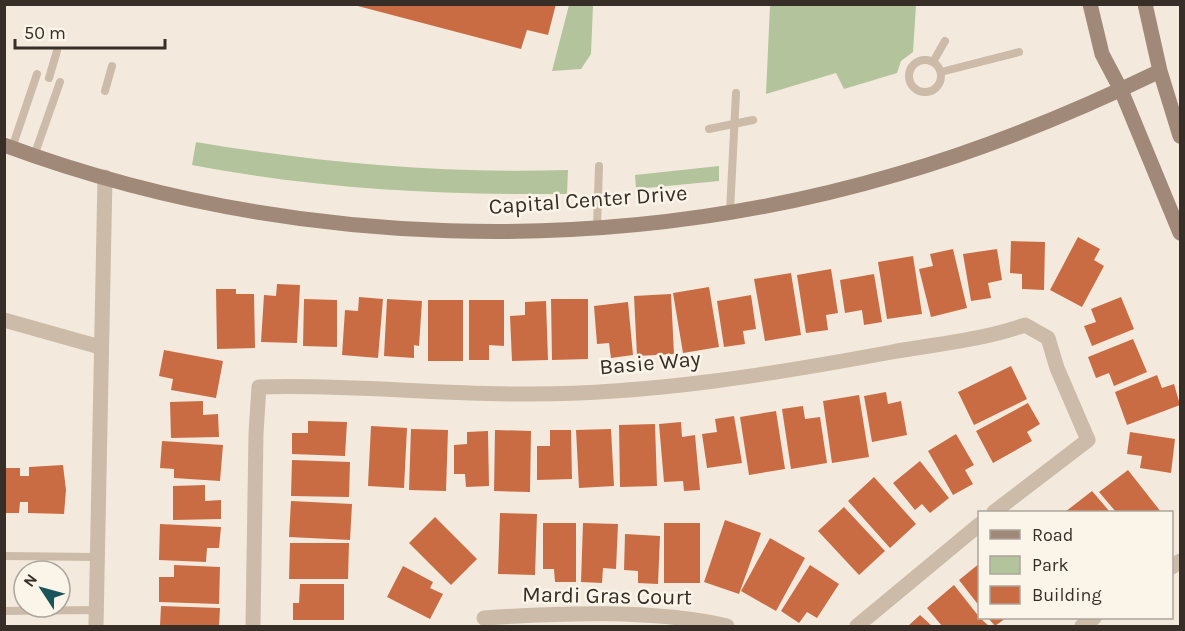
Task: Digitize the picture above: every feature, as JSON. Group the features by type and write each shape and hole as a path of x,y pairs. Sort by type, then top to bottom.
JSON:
{"street":[{"path":"1090,4 1102,54 1121,90 1180,233"},
{"path":"1145,4 1160,71 1180,136"},
{"name":"Capital Center Drive","path":"8,147 105,177 242,208 364,225 495,230 597,227 730,211 823,193 897,174 1042,124 1160,71"},
{"path":"96,627 105,177"},
{"path":"4,320 100,347"},
{"name":"Basie Way","path":"253,627 256,433 259,387 315,385 533,394 630,389 792,371 918,348 989,338 1025,326 1048,338 1057,369 1088,440 997,511"},
{"path":"857,627 978,526"},
{"name":"Mardi Gras Court","path":"484,618 536,615 685,618 727,627"}],"lane":[{"path":"933,62 945,41"},
{"path":"49,78 57,51"},
{"path":"941,72 1018,52"},
{"path":"921,60 933,62 941,72 938,84 928,91 922,91 912,85 909,79 911,67 921,60"},
{"path":"105,91 112,66"},
{"path":"8,147 37,74"},
{"path":"34,156 60,82"},
{"path":"730,211 736,93"},
{"path":"710,129 753,120"},
{"path":"597,227 599,166"},
{"path":"4,556 97,557"},
{"path":"4,611 97,610"}],"green space":[{"path":"569,5 593,5 591,54 581,69 552,71"},
{"path":"770,5 916,5 913,52 901,61 897,73 844,89 836,73 766,94"},
{"path":"196,142 289,156 382,165 475,170 568,170 567,194 425,192 286,180 192,165"},
{"path":"719,166 719,181 636,189 635,175"}],"building":[{"path":"556,4 548,35 527,30 521,49 354,5"},
{"path":"1078,237 1100,249 1094,260 1104,266 1082,307 1050,290"},
{"path":"1011,241 1045,242 1044,290 1022,289 1022,274 1010,273"},
{"path":"953,249 967,308 931,317 919,269 933,266 930,254"},
{"path":"997,249 1002,280 988,283 991,298 971,301 963,254"},
{"path":"913,256 922,314 887,319 878,262"},
{"path":"831,269 838,313 826,315 828,330 806,333 797,275"},
{"path":"791,273 801,335 765,341 754,279"},
{"path":"874,274 882,322 864,325 862,310 845,313 840,280"},
{"path":"277,284 300,285 297,343 261,342 264,295 276,296"},
{"path":"709,287 719,347 683,353 673,293"},
{"path":"216,289 236,289 236,294 254,294 255,348 217,349"},
{"path":"671,294 674,354 637,356 634,296"},
{"path":"751,295 756,329 743,331 745,344 724,347 717,301"},
{"path":"359,297 383,299 378,358 342,355 345,310 358,311"},
{"path":"1121,297 1134,329 1092,346 1084,326 1096,322 1091,309"},
{"path":"304,299 337,300 337,347 303,346"},
{"path":"387,299 422,301 419,346 414,345 414,358 384,356"},
{"path":"551,299 588,299 588,359 552,360"},
{"path":"428,300 463,300 463,361 428,361"},
{"path":"469,300 504,300 504,346 489,345 489,360 469,360"},
{"path":"546,301 548,360 512,361 510,316 525,315 525,302"},
{"path":"628,302 633,355 611,358 609,343 597,344 594,306"},
{"path":"1133,339 1147,372 1114,386 1109,373 1096,378 1088,357"},
{"path":"164,350 223,361 216,398 171,390 173,379 159,376"},
{"path":"1011,366 1027,399 974,425 958,392"},
{"path":"1157,375 1162,388 1174,384 1180,405 1127,425 1115,392"},
{"path":"886,392 888,404 901,401 907,435 872,442 864,396"},
{"path":"859,395 869,457 832,463 823,401"},
{"path":"203,401 203,415 218,414 219,437 171,438 170,402"},
{"path":"1028,403 1040,424 1027,432 1032,441 993,463 976,431"},
{"path":"803,406 805,419 820,417 827,463 791,469 782,409"},
{"path":"776,411 785,469 749,475 740,417"},
{"path":"734,416 742,463 707,468 702,434 717,432 715,419"},
{"path":"308,421 347,422 345,456 292,454 292,433 308,433"},
{"path":"681,422 682,437 695,435 700,490 684,491 683,481 664,482 659,424"},
{"path":"655,424 657,486 620,487 619,425"},
{"path":"371,426 407,428 404,488 368,486"},
{"path":"411,429 448,430 446,491 409,490"},
{"path":"611,429 614,486 579,488 576,430"},
{"path":"495,430 531,431 530,492 494,491"},
{"path":"550,430 571,430 572,479 537,480 537,446 550,446"},
{"path":"488,431 489,486 466,487 465,474 454,474 454,445 467,444 467,432"},
{"path":"1130,432 1175,439 1171,473 1140,468 1142,456 1127,454"},
{"path":"956,434 974,465 965,470 973,484 953,495 928,451"},
{"path":"162,441 223,445 220,481 174,478 174,469 160,468"},
{"path":"292,460 350,462 349,497 291,496"},
{"path":"920,461 949,498 930,513 922,504 915,510 893,483"},
{"path":"63,465 66,490 64,514 28,513 28,502 20,502 19,513 4,513 4,468 20,468 20,476 29,476 29,467"},
{"path":"1128,470 1160,511 1115,511 1099,492"},
{"path":"874,477 916,524 890,548 848,501"},
{"path":"205,485 205,501 221,500 221,519 173,520 173,486"},
{"path":"1092,491 1109,511 1066,511"},
{"path":"291,501 352,504 350,540 289,537"},
{"path":"844,507 885,551 859,575 818,531"},
{"path":"500,513 537,514 535,575 498,574"},
{"path":"435,517 477,559 451,585 409,543"},
{"path":"725,520 761,533 739,594 704,582"},
{"path":"543,523 576,523 576,582 555,582 554,569 543,569"},
{"path":"583,523 618,524 616,569 603,568 602,583 581,582"},
{"path":"664,523 700,523 700,583 664,583"},
{"path":"160,524 221,527 219,548 207,548 206,562 159,560"},
{"path":"625,534 660,536 658,584 638,583 638,571 624,570"},
{"path":"770,538 805,558 776,611 741,591"},
{"path":"290,543 349,543 348,579 289,579"},
{"path":"174,565 220,567 219,604 159,602 159,577 174,577"},
{"path":"810,565 839,584 817,618 807,612 799,623 781,611"},
{"path":"978,565 978,604 959,580"},
{"path":"403,566 433,582 430,588 443,594 430,619 387,597"},
{"path":"300,584 344,584 344,620 293,620 293,603 299,603"},
{"path":"954,585 978,615 978,619 989,626 942,626 927,608"},
{"path":"161,606 220,608 219,626 160,626"},
{"path":"920,615 932,626 908,626"},
{"path":"989,619 1005,619 995,626"}]}
